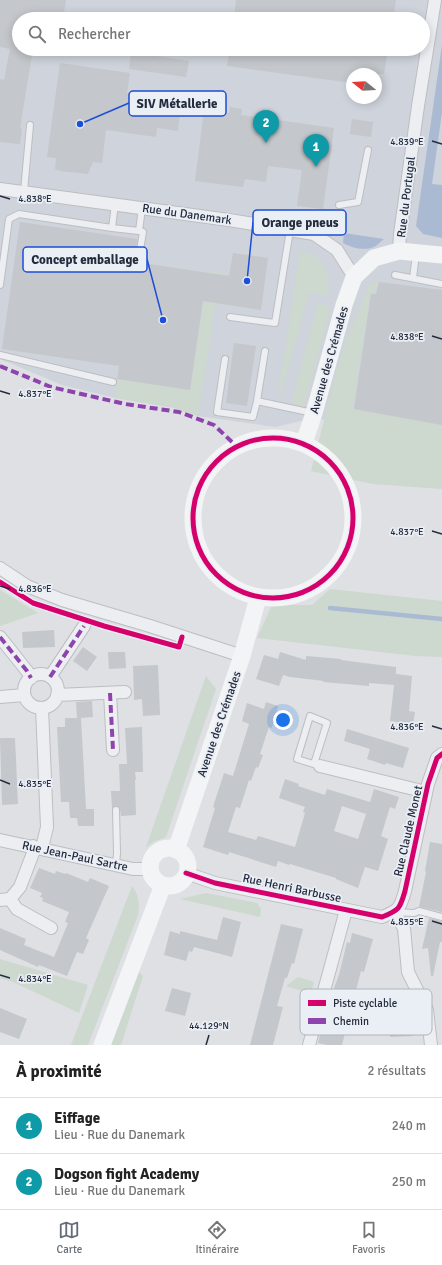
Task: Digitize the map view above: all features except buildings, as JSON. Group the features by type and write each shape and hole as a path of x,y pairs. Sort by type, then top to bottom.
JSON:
{"street":[{"name":"Rue du Portugal","path":"430,26 434,0"},
{"name":"Rue du Portugal","path":"408,252 400,234 426,56"},
{"name":"Rue du Danemark","path":"0,189 24,191 229,220 314,234 337,250 354,277"},
{"path":"354,277 374,258 408,252 442,255"},
{"name":"Avenue des Crémades","path":"304,443 314,413 344,305 354,277"},
{"path":"272,437 304,443 326,458 343,479 352,504 352,531 344,555 329,576 308,590 284,598 258,598 226,584 203,559 192,526 196,492 213,464 240,444 272,437"},
{"path":"0,568 26,586 62,600 150,626 242,656"},
{"name":"Avenue des Crémades","path":"176,850 242,656 258,598"},
{"path":"50,677 84,626"},
{"path":"0,637 31,678"},
{"path":"40,674 50,677 54,681 58,690 52,704 42,708 33,706 26,700 24,695 25,685 31,678 40,674"},
{"path":"57,695 125,692"},
{"path":"110,693 113,750"},
{"path":"0,697 24,695"},
{"path":"42,708 47,827 38,847 33,853 20,887 5,899 17,909 51,928"},
{"name":"Rue Claude Monet","path":"394,912 400,906 405,891 426,792 437,758 442,754"},
{"path":"317,765 426,792"},
{"name":"Rue Jean-Paul Sartre","path":"0,840 38,847 133,869 150,869"},
{"path":"165,849 176,850 184,857 187,868 186,873 177,884 168,886 163,885 154,879 150,869 150,864 156,854 165,849"},
{"name":"Rue Henri Barbusse","path":"186,873 215,883 382,917 394,912"},
{"path":"102,1045 163,885"},
{"path":"324,989 346,910"},
{"path":"394,912 404,928 408,972 416,989"},
{"path":"309,1045 312,1035"},
{"path":"430,1035 431,1045"}],"lane":[{"path":"24,191 30,124"},
{"path":"339,206 358,202 368,150"},
{"path":"112,228 115,204"},
{"path":"139,231 142,208"},
{"path":"0,285 9,219 19,214 143,232 140,250"},
{"path":"230,317 275,323 290,230"},
{"path":"408,252 413,278"},
{"path":"395,275 442,284"},
{"path":"225,359 216,412 253,417 265,351"},
{"path":"0,355 113,382"},
{"path":"257,401 314,413"},
{"path":"310,716 327,723 317,765 297,759 310,716"},
{"path":"116,810 116,865"},
{"path":"394,912 419,912 442,917"}],"shaded area":[{"path":"0,0 442,0 442,439 313,418 276,427 198,416 175,408 115,398 62,385 0,359"},
{"path":"300,251 316,257 326,269 329,286 328,296 309,292 280,397 278,396"},
{"path":"221,270 198,416 175,408 115,398 117,379 190,390 207,273"},
{"path":"374,282 378,282 376,293 371,292 353,409 442,425 442,489 373,484 311,471 341,354 369,285"},
{"path":"318,302 331,307 304,408 291,405"},
{"path":"330,589 442,601 442,657 416,656 257,638 272,605 312,605"},
{"path":"0,590 38,613 0,626"},
{"path":"206,676 216,689 166,837 153,842 146,847"},
{"path":"132,886 138,900 138,915 88,1045 71,1045"},
{"path":"206,893 257,903 261,909 260,917 180,899"},
{"path":"0,959 88,985 79,1013 13,982 0,978"},
{"path":"139,972 143,976 121,1045 111,1045"},
{"path":"298,977 314,982 312,989 300,989 300,990 286,986"}],"water":[{"path":"442,45 442,112 432,184 442,185 442,238 423,234 416,226"},
{"path":"344,233 384,239 374,247 366,249 358,248 343,243"}],"waterway":[{"path":"330,608 442,619"}],"marked path":[{"path":"0,366 51,387 125,404 179,412 214,425 232,442"},
{"path":"50,677 84,626"},
{"path":"0,637 31,678"},
{"path":"110,693 113,750"}],"cycle path":[{"path":"273,438 304,444 324,456 335,467 347,487 353,518 347,549 335,569 324,580 304,592 273,598 242,592 222,580 211,569 199,549 193,518 199,487 211,467 222,456 242,444 273,438"},
{"path":"0,582 33,603 104,626 179,647 182,637"},
{"path":"186,873 215,883 382,917 388,915 396,910 402,901 428,784 437,758 442,754"}],"place":[{"name":"SIV Métallerie","path":"80,124"},
{"name":"Dogson fight Academy","path":"266,143"},
{"name":"Eiffage","path":"316,167"},
{"name":"Orange pneus","path":"247,281"},
{"name":"Concept emballage","path":"163,320"}]}
